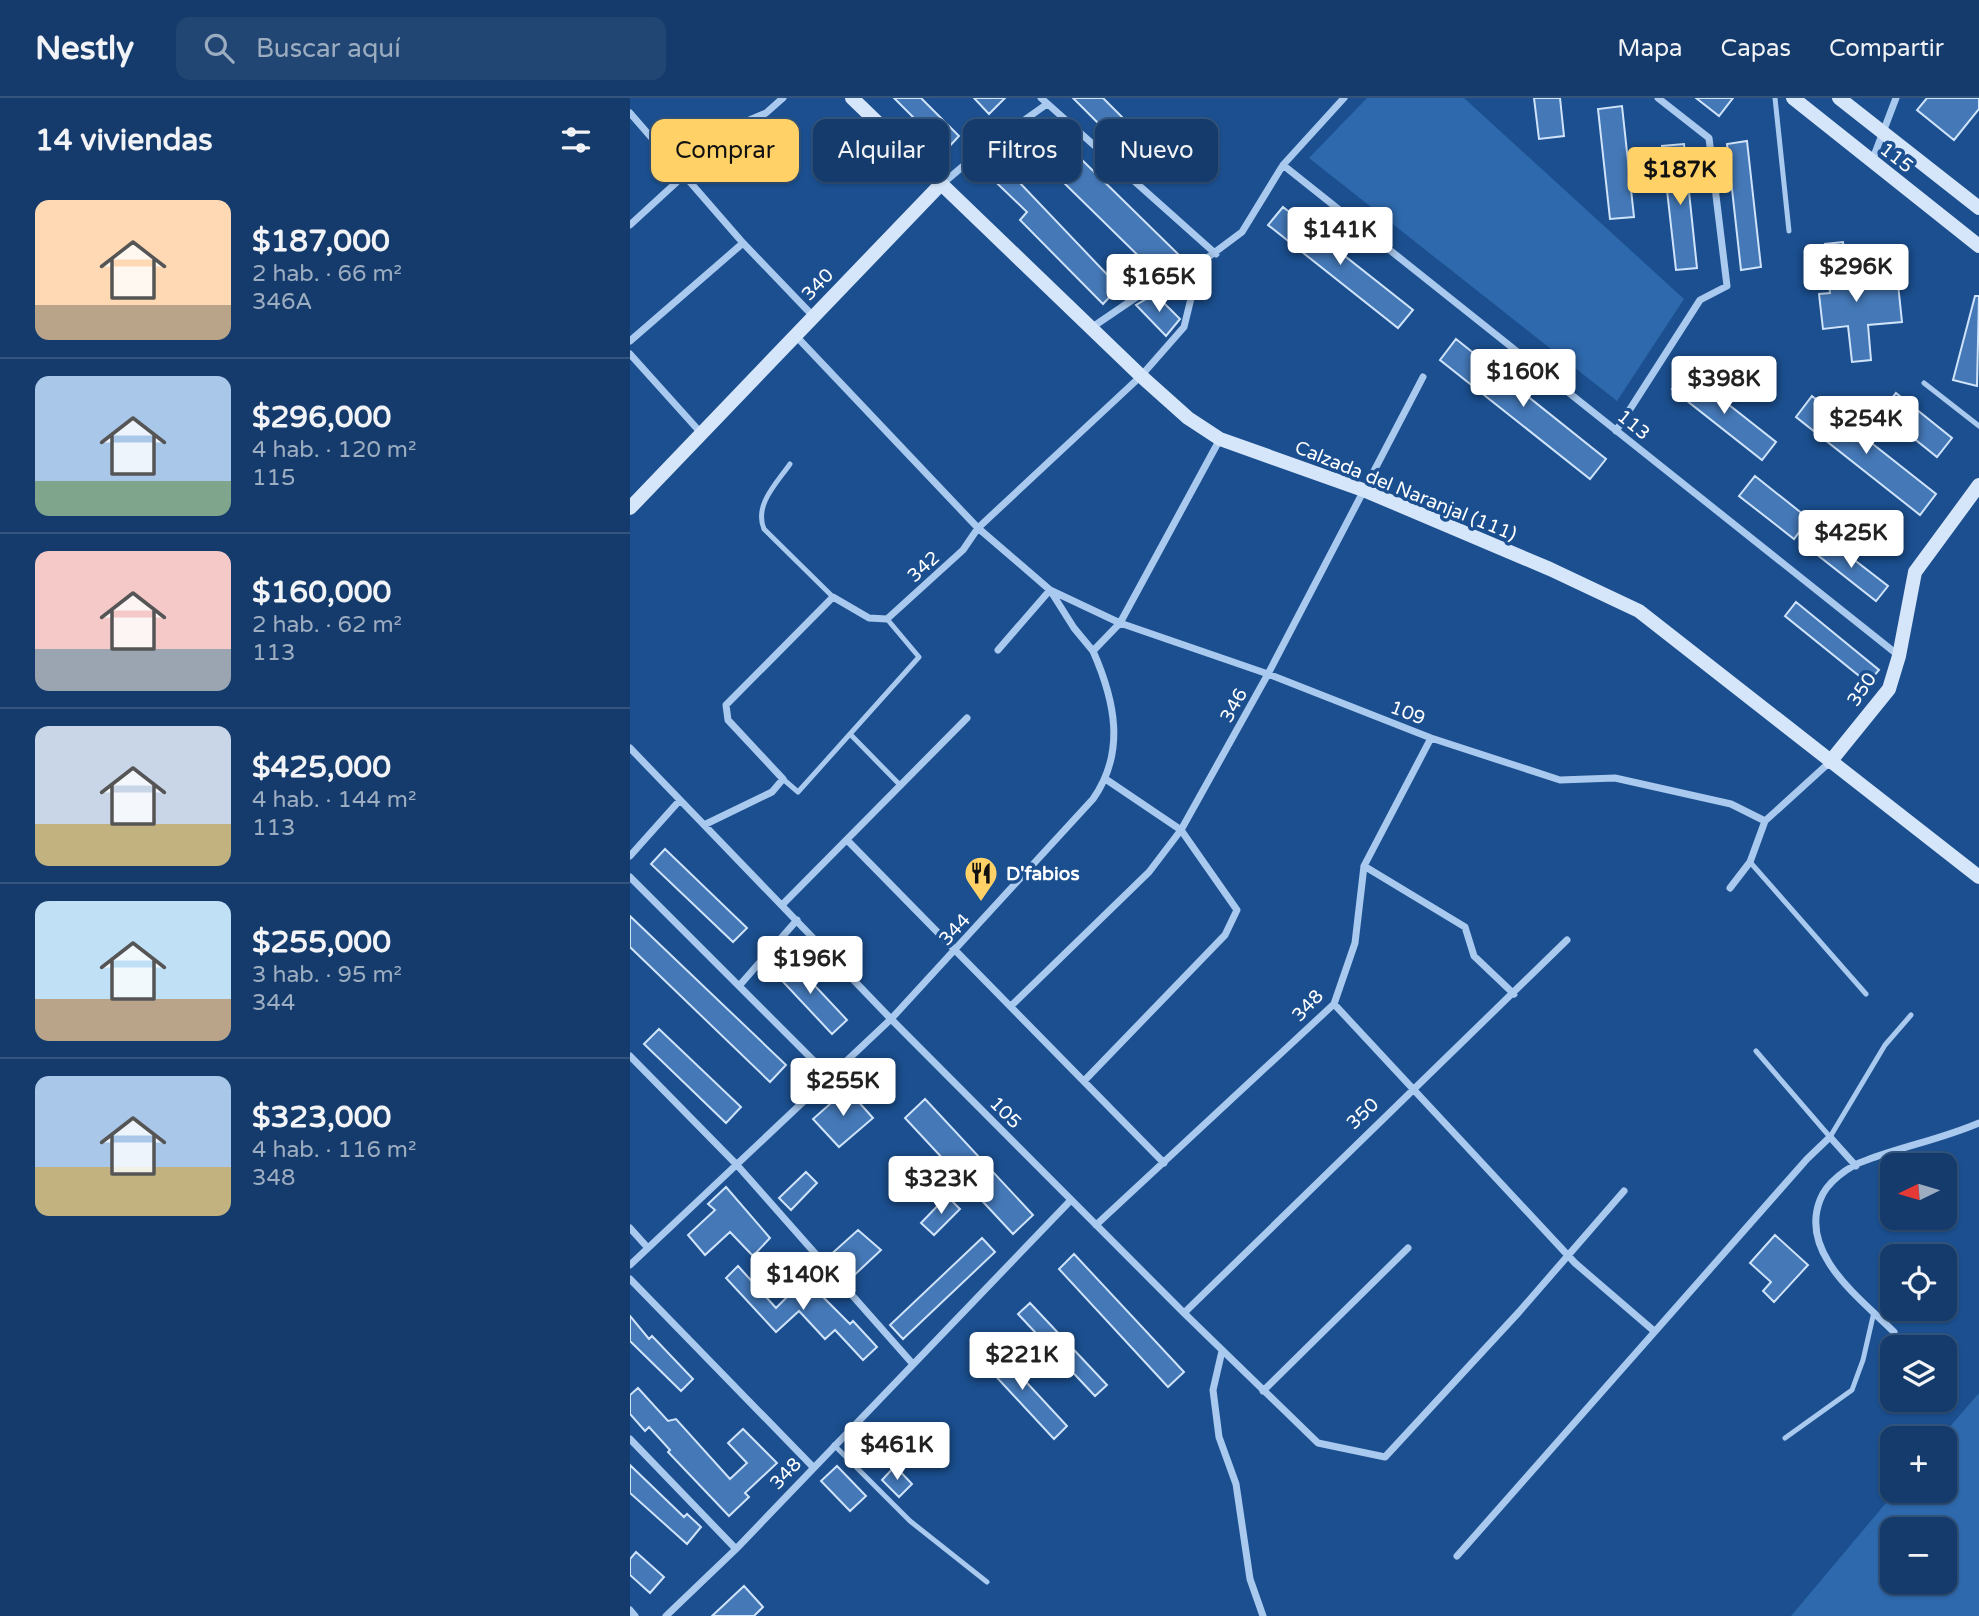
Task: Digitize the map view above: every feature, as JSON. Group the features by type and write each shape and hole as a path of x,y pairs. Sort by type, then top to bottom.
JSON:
{"main road":[{"name":"Calzada del Naranjal (111)","path":"852,98 1188,418 1220,439 1366,491 1550,569 1639,611 1979,877"},
{"name":"115","path":"1793,98 1979,246"},
{"name":"115","path":"1839,98 1979,208"},
{"name":"340","path":"630,508 941,184"},
{"name":"350","path":"1830,762 1889,689 1899,656 1916,572 1979,485"}],"street":[{"path":"752,119 766,113 783,98"},
{"path":"1091,328 1141,294 1191,271 1242,232 1283,165 1344,98"},
{"path":"1616,430 1700,300 1727,286 1709,138 1658,98"},
{"path":"1871,161 1884,134 1896,98"},
{"path":"1044,101 1216,254"},
{"name":"340","path":"941,184 1044,101"},
{"path":"630,113 651,138"},
{"name":"113","path":"1283,165 1899,656"},
{"path":"630,225 680,182"},
{"path":"689,182 813,316"},
{"path":"630,341 743,243"},
{"name":"342","path":"887,620 963,550 978,528 1141,376 1184,327 1195,282 1191,271"},
{"name":"109","path":"794,335 978,528 1051,590 1120,623 1268,674 1431,738 1560,780 1615,778 1731,804 1765,821"},
{"path":"630,354 702,434"},
{"name":"346","path":"1011,1006 1149,872 1181,830 1366,491 1423,377"},
{"path":"1093,651 1120,623 1220,439"},
{"path":"998,650 1051,590"},
{"name":"109","path":"1051,590 1074,628 1093,651"},
{"path":"706,824 772,792 783,779 728,720 726,705 833,597 869,618 887,620"},
{"name":"344","path":"630,1265 891,1019 1093,799 1107,779 1115,720 1108,685 1093,651"},
{"path":"783,904 967,718"},
{"name":"348","path":"1096,1225 1334,1004 1355,943 1364,866 1431,738"},
{"name":"105","path":"630,748 891,1019 1222,1351 1318,1443 1385,1457 1568,1254"},
{"name":"350","path":"1730,888 1750,863 1765,821 1830,762"},
{"path":"1084,1081 1225,935 1237,910 1181,830 1107,779"},
{"path":"630,856 680,800"},
{"path":"847,840 1164,1163"},
{"path":"1364,866 1465,927 1474,956 1514,993"},
{"path":"630,877 829,1076"},
{"path":"739,986 797,920"},
{"name":"350","path":"1184,1313 1567,940"},
{"path":"1334,1004 1568,1254 1654,1331"},
{"path":"630,1056 737,1165 912,1363"},
{"path":"1894,1332 1836,1275 1817,1240 1814,1214 1825,1186 1864,1160 1946,1138 1979,1123"},
{"path":"1457,1556 1807,1159 1830,1137 1856,1166"},
{"path":"1568,1254 1624,1191"},
{"name":"348","path":"666,1616 736,1549 1071,1200"},
{"path":"630,1228 648,1248"},
{"path":"1263,1391 1408,1248"},
{"path":"630,1279 813,1467"},
{"path":"1222,1351 1213,1390 1219,1437 1236,1484 1250,1579 1264,1616"},
{"path":"630,1439 736,1549"},
{"path":"630,1611 635,1616"}],"lane":[{"path":"1775,98 1789,231"},
{"path":"1924,383 1979,426"},
{"path":"790,464 762,506 759,518 764,529 833,597"},
{"path":"783,779 798,792 919,657 887,620"},
{"path":"850,734 901,786"},
{"path":"1750,863 1866,994"},
{"path":"1756,1051 1830,1137 1885,1045 1911,1015"},
{"path":"1785,1438 1852,1390 1863,1360 1874,1312"},
{"path":"834,1445 909,1521 987,1582"}],"shaded area":[{"path":"1367,98 1464,98 1684,299 1617,401 1309,158"},
{"path":"1979,1393 1979,1616 1791,1616 1886,1503 1957,1503 1957,1426 1950,1426"}],"building":[{"path":"894,98 921,98 942,119 915,119"},
{"path":"974,98 1005,98 989,114"},
{"path":"1073,98 1103,98 1124,119 1095,120"},
{"path":"1534,98 1560,98 1564,136 1539,139"},
{"path":"1696,98 1733,98 1719,116"},
{"path":"1927,98 1979,98 1979,109 1954,140 1917,110"},
{"path":"1622,106 1634,217 1610,219 1598,109"},
{"path":"949,126 959,136 949,147"},
{"path":"1747,141 1761,267 1741,270 1727,144"},
{"path":"1684,144 1697,268 1676,270 1662,146"},
{"path":"1081,159 1095,173 1095,182 1104,182 1181,257 1161,278 1063,182 1081,182"},
{"path":"996,182 1019,182 1119,287 1103,304 1020,220 1027,212"},
{"path":"1283,207 1413,310 1398,328 1268,225"},
{"path":"1843,242 1848,287 1898,284 1902,322 1868,325 1871,360 1852,362 1848,326 1823,329 1819,294 1830,293 1825,244"},
{"path":"1155,294 1180,319 1166,336 1136,305"},
{"path":"1975,296 1979,296 1977,386 1953,380"},
{"path":"1456,339 1606,459 1590,479 1440,360"},
{"path":"1686,371 1776,442 1762,460 1672,389"},
{"path":"1896,393 1952,438 1937,457 1881,412"},
{"path":"1812,396 1936,494 1920,515 1796,417"},
{"path":"1755,476 1809,519 1794,539 1739,496"},
{"path":"1826,538 1888,586 1876,601 1815,553"},
{"path":"1796,602 1879,670 1868,683 1785,616"},
{"path":"665,849 747,928 733,942 651,864"},
{"path":"630,916 786,1065 770,1082 630,947"},
{"path":"788,957 847,1020 832,1034 773,971"},
{"path":"659,1029 741,1107 726,1123 644,1044"},
{"path":"847,1089 873,1118 839,1147 813,1119"},
{"path":"925,1099 1033,1215 1013,1234 905,1118"},
{"path":"806,1172 817,1183 791,1210 779,1198"},
{"path":"726,1187 770,1238 753,1256 730,1232 705,1255 688,1235 715,1210 708,1204"},
{"path":"947,1196 960,1209 934,1235 921,1223"},
{"path":"858,1230 881,1250 848,1281 828,1257"},
{"path":"1775,1235 1808,1265 1774,1302 1763,1291 1771,1282 1750,1263"},
{"path":"982,1238 995,1252 903,1339 890,1325"},
{"path":"1074,1254 1184,1372 1168,1387 1059,1269"},
{"path":"738,1266 776,1308 805,1279 850,1324 853,1321 877,1347 863,1360 835,1330 825,1339 799,1311 776,1332 726,1278"},
{"path":"1030,1303 1107,1385 1095,1396 1018,1314"},
{"path":"630,1316 649,1339 652,1336 693,1379 681,1391 630,1341"},
{"path":"991,1344 1067,1426 1054,1439 978,1357"},
{"path":"638,1388 668,1421 676,1419 730,1479 747,1463 728,1443 743,1429 777,1463 745,1493 749,1497 729,1516 668,1452 670,1450 649,1427 645,1431 630,1414 630,1395"},
{"path":"630,1465 684,1517 687,1514 701,1527 687,1544 630,1493"},
{"path":"837,1466 866,1496 850,1511 821,1481"},
{"path":"895,1466 912,1484 899,1497 882,1480"},
{"path":"636,1552 664,1577 650,1593 630,1575 630,1559"},
{"path":"744,1586 763,1607 754,1616 712,1616"}],"place":[{"name":"D'fabios","path":"981,903"}]}
